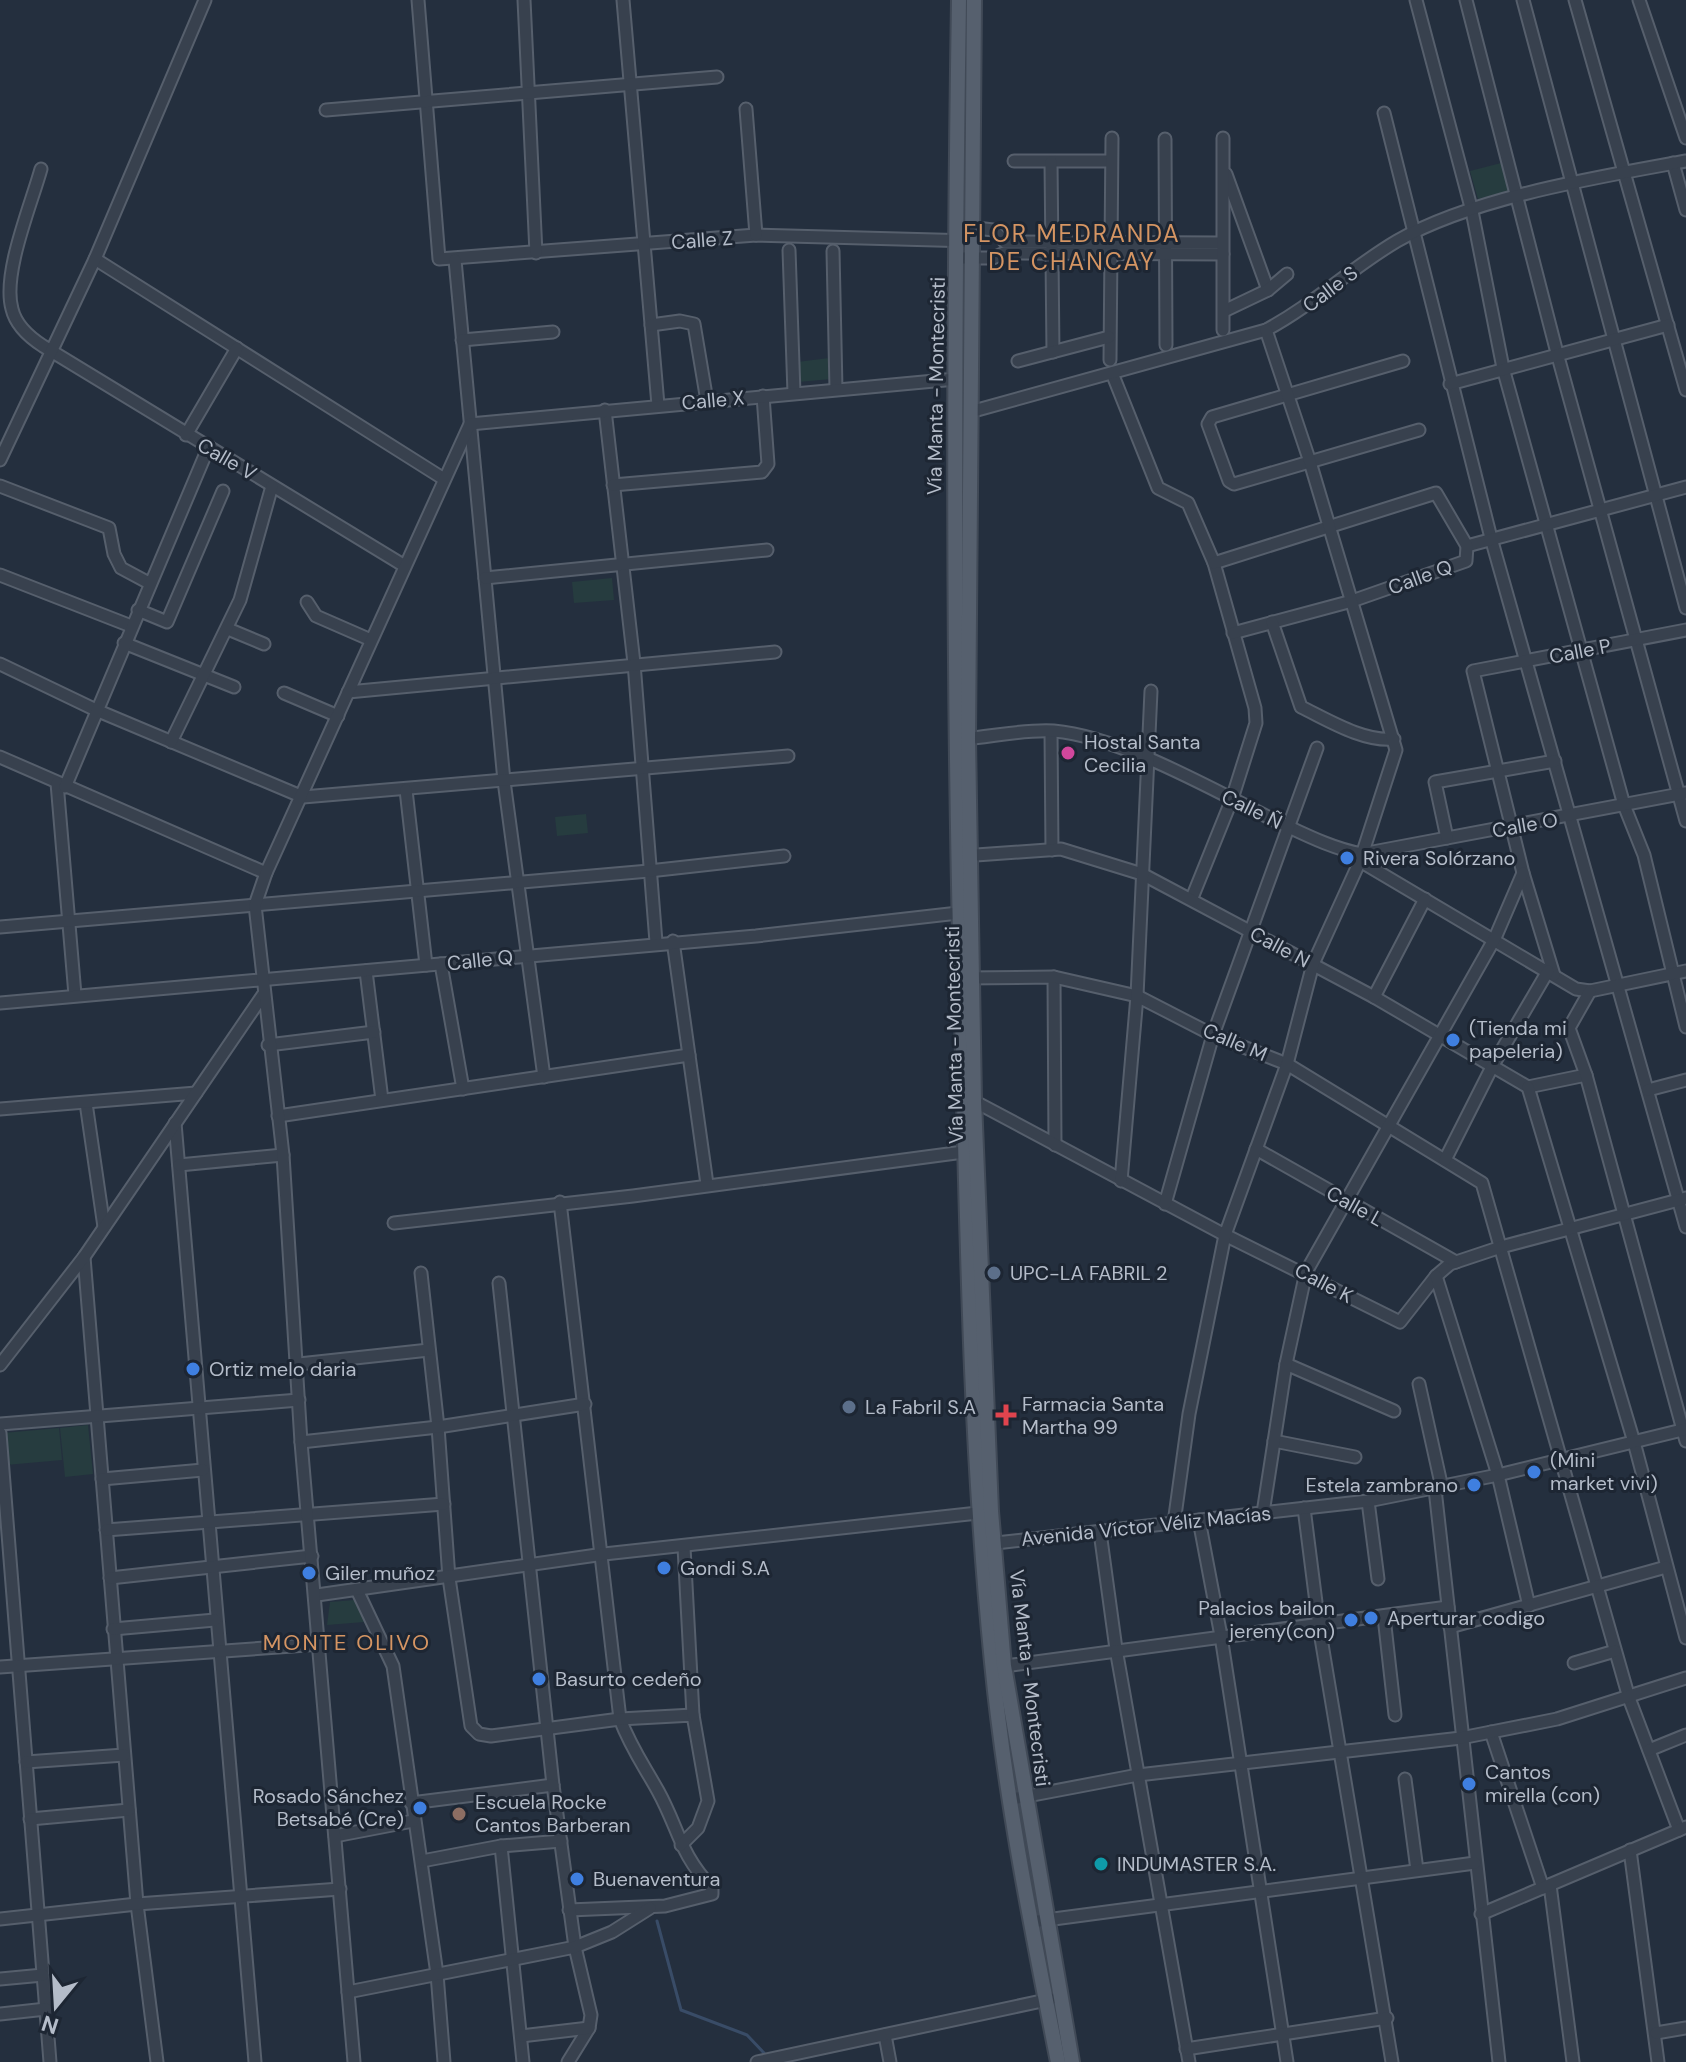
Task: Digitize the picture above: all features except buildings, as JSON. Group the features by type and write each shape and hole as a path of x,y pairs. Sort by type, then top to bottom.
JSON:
{"main road":[{"name":"Vía Manta - Montecristi","path":"959,0 970,412 962,739"},
{"name":"Vía Manta - Montecristi","path":"965,234 974,0"},
{"name":"Vía Manta - Montecristi","path":"965,258 956,379 968,1098 986,1512 998,1667 1018,1798 1053,1998 1072,2062"},
{"name":"Vía Manta - Montecristi","path":"1053,1998 1058,2062"}],"street":[{"path":"0,460 95,259 205,0"},
{"path":"418,0 423,102"},
{"path":"524,0 536,253"},
{"path":"623,0 658,405"},
{"path":"1416,0 1472,211 1503,368 1624,805 1644,855 1686,1027"},
{"path":"1466,0 1557,353 1635,640 1682,794 1686,821"},
{"path":"1523,0 1686,608"},
{"path":"1575,0 1627,172 1686,390"},
{"path":"1639,0 1686,138"},
{"path":"326,110 717,77"},
{"name":"Calle Z","path":"423,102 436,254 443,261 756,235 965,234"},
{"path":"746,109 756,235"},
{"path":"1384,113 1491,538 1528,661 1616,986 1682,1199 1686,1227"},
{"path":"1110,360 1112,138"},
{"path":"1223,138 1223,330"},
{"path":"1165,139 1166,345"},
{"path":"1014,161 1111,161"},
{"name":"Calle S","path":"970,412 1266,330 1301,311 1328,288 1415,233 1472,211 1518,197 1686,161"},
{"path":"1051,162 1053,352"},
{"path":"1673,163 1686,210"},
{"path":"1223,167 1268,290"},
{"name":"Calle V","path":"41,169 17,255 10,305 20,326 51,351 403,565"},
{"path":"965,234 993,230 1005,242 1053,247 1222,248"},
{"path":"965,258 993,258 1004,253 1053,247"},
{"path":"789,250 794,393"},
{"path":"833,251 836,389"},
{"path":"95,259 444,479"},
{"path":"455,260 504,781 544,1077"},
{"path":"1224,311 1268,290 1287,274"},
{"path":"651,325 680,321 694,324 707,401"},
{"path":"1450,384 1668,325"},
{"path":"1174,1523 1189,1414 1225,1235 1287,1064 1313,964 1361,858 1396,750 1310,462 1266,330"},
{"path":"462,340 553,332"},
{"path":"1018,361 1109,337"},
{"path":"186,435 237,348"},
{"path":"1403,361 1212,417 1208,424 1229,481 1234,484 1419,430"},
{"path":"1112,373 1158,488 1188,503 1214,563 1255,708 1256,723 1232,799 1192,898"},
{"name":"Calle X","path":"470,424 956,379"},
{"path":"613,485 762,472 768,464 763,396"},
{"path":"605,410 634,663 639,767 656,942"},
{"path":"354,2062 317,1595 301,1442 299,1364 283,1155 268,1045 255,905 266,873 303,797 403,565 470,424"},
{"path":"75,995 61,785 209,446"},
{"path":"0,486 109,528 114,554 121,568 149,583"},
{"path":"171,742 228,629 248,578 259,538 263,506 272,486"},
{"name":"Calle Q","path":"1233,633 1352,601 1466,561 1467,546 1491,538 1686,487"},
{"path":"138,610 167,622 223,491"},
{"path":"1214,563 1436,493 1467,546"},
{"path":"485,578 767,550"},
{"path":"0,575 131,626"},
{"path":"307,602 316,616 371,640"},
{"path":"1272,622 1301,707 1361,734 1382,740 1394,739"},
{"path":"228,629 264,644"},
{"name":"Calle P","path":"1498,771 1473,671 1686,630"},
{"path":"124,643 234,687"},
{"path":"348,692 775,652"},
{"path":"0,664 96,710 303,797 788,756"},
{"path":"1121,1181 1137,996 1151,691"},
{"path":"284,693 338,716"},
{"path":"1051,732 1052,850"},
{"name":"Calle Ñ","path":"962,739 1051,732 1083,738 1149,761 1361,858 1576,989 1590,991"},
{"path":"1165,1204 1213,1035 1317,748"},
{"path":"0,757 266,873"},
{"path":"1447,838 1435,782 1555,761"},
{"path":"1445,1160 1493,1065 1551,973 1498,771"},
{"path":"406,790 426,965"},
{"name":"Calle O","path":"1361,858 1447,838 1682,794"},
{"name":"Calle N","path":"964,856 1061,849 1142,874 1374,997 1528,1087"},
{"path":"0,927 519,883 784,856"},
{"path":"1263,1513 1286,1364 1306,1272 1495,938 1523,873"},
{"path":"1374,997 1425,899"},
{"name":"Calle Q","path":"0,1003 966,913"},
{"path":"673,941 707,1184"},
{"path":"441,964 463,1089"},
{"path":"366,971 382,1100"},
{"path":"1685,1434 1586,1075 1569,1028 1590,991 1686,971"},
{"path":"1054,977 1055,1145"},
{"name":"Calle M","path":"968,978 1054,977 1137,996 1213,1035 1287,1064 1482,1183 1501,1247"},
{"path":"0,1365 84,1257 263,995"},
{"path":"268,1045 374,1032"},
{"path":"278,1116 689,1055"},
{"path":"1586,1075 1528,1087 1634,1442 1686,1638"},
{"path":"1648,1090 1686,1080"},
{"path":"0,1109 196,1093"},
{"name":"Calle K","path":"968,1098 1165,1204 1306,1272 1400,1322 1436,1276 1456,1262 1682,1199"},
{"path":"86,1103 104,1227"},
{"path":"175,1123 255,2062"},
{"name":"Calle L","path":"1256,1149 1456,1262"},
{"path":"394,1223 970,1151"},
{"path":"179,1165 283,1155"},
{"path":"560,1202 604,1554 620,1719 637,1762 659,1792 686,1857 712,1888 712,1894 651,1907 569,1910"},
{"path":"1481,1914 1682,1829 1629,1698 1501,1247"},
{"path":"84,1257 137,1904 157,2062"},
{"path":"421,1273 438,1427 449,1578 471,1726 479,1734 491,1736 620,1719 693,1715"},
{"path":"1436,1276 1498,1475 1529,1606"},
{"path":"499,1283 512,1415 532,1565 553,1785 575,1947 589,1999 589,2028 568,2062"},
{"path":"299,1364 429,1350"},
{"path":"1286,1364 1394,1411"},
{"path":"1419,1384 1438,1488 1461,1738 1499,2062"},
{"path":"0,1424 299,1400"},
{"path":"301,1442 438,1427 585,1404"},
{"path":"0,1433 50,2062"},
{"name":"Avenida Víctor Véliz Macías","path":"988,1544 1368,1501 1498,1475 1634,1442 1685,1434"},
{"path":"1274,1441 1355,1457"},
{"path":"102,1479 203,1470"},
{"path":"1368,1501 1378,1579"},
{"path":"106,1530 444,1504"},
{"path":"1304,1508 1319,1626 1392,2062"},
{"path":"317,1595 604,1554 986,1512"},
{"path":"1199,1520 1221,1636 1258,1892 1287,2062"},
{"path":"1100,1532 1116,1649 1189,2062"},
{"path":"681,1845 698,1828 708,1801 693,1715 684,1547"},
{"path":"110,1578 312,1556"},
{"path":"1450,1627 1666,1567"},
{"path":"357,1590 393,1666 437,1974 444,2062"},
{"path":"998,1667 1448,1607"},
{"path":"1384,1617 1395,1715"},
{"path":"113,1629 215,1620"},
{"path":"0,1667 321,1644"},
{"path":"1574,1663 1615,1651"},
{"path":"1018,1798 1138,1775 1340,1755 1461,1738 1557,1719 1686,1678"},
{"path":"1491,1732 1547,1886 1573,2062"},
{"path":"1649,1750 1686,1735"},
{"path":"26,1762 124,1755"},
{"path":"1405,1779 1417,1870"},
{"path":"411,1803 553,1785"},
{"path":"30,1819 129,1810"},
{"path":"335,1836 413,1821"},
{"path":"422,1861 501,1846 561,1841"},
{"path":"501,1846 523,2062"},
{"path":"1630,1850 1658,2062"},
{"path":"1038,1921 1475,1863"},
{"path":"0,1919 137,1904 340,1889"},
{"path":"348,1992 575,1947 612,1932 651,1907"},
{"path":"0,1979 43,1975"},
{"path":"757,2062 1053,1998"},
{"path":"0,2014 46,2009"},
{"path":"1186,2049 1387,2018"},
{"path":"521,2036 589,2028"},
{"path":"1656,2033 1686,2028"},
{"path":"885,2035 890,2062"}],"green space":[{"path":"1505,162 1512,190 1478,199 1470,171"},
{"path":"829,358 831,379 798,382 797,362"},
{"path":"612,578 614,600 574,603 572,582"},
{"path":"586,814 588,833 557,836 555,817"},
{"path":"88,1425 93,1474 65,1477 60,1428"},
{"path":"59,1428 62,1460 6,1465 3,1433"},
{"path":"354,1600 364,1622 327,1625 330,1602"}],"waterway":[{"path":"657,1921 681,2010 747,2035 764,2053"}],"place":[{"name":"Hostal Santa Cecilia","path":"1068,753"},
{"name":"Rivera Solórzano","path":"1347,858"},
{"name":"(Tienda mi papeleria)","path":"1453,1040"},
{"name":"UPC-LA FABRIL 2","path":"994,1273"},
{"name":"Ortiz melo daria","path":"193,1369"},
{"name":"La Fabril S.A","path":"849,1407"},
{"name":"Farmacia Santa Martha 99","path":"1006,1415"},
{"name":"(Mini market vivi)","path":"1534,1472"},
{"name":"Estela zambrano","path":"1474,1485"},
{"name":"Gondi S.A","path":"664,1568"},
{"name":"Giler muñoz","path":"309,1573"},
{"name":"Aperturar codigo","path":"1371,1618"},
{"name":"Palacios bailon jereny(con)","path":"1351,1620"},
{"name":"Basurto cedeño","path":"539,1679"},
{"name":"Cantos mirella (con)","path":"1469,1784"},
{"name":"Rosado Sánchez Betsabé (Cre)","path":"420,1808"},
{"name":"Escuela Rocke Cantos Barberan","path":"459,1814"},
{"name":"INDUMASTER S.A.","path":"1101,1864"},
{"name":"Buenaventura","path":"577,1879"}],"district":[{"name":"FLOR MEDRANDA DE CHANCAY","path":"1072,247"},
{"name":"MONTE OLIVO","path":"347,1642"}]}
